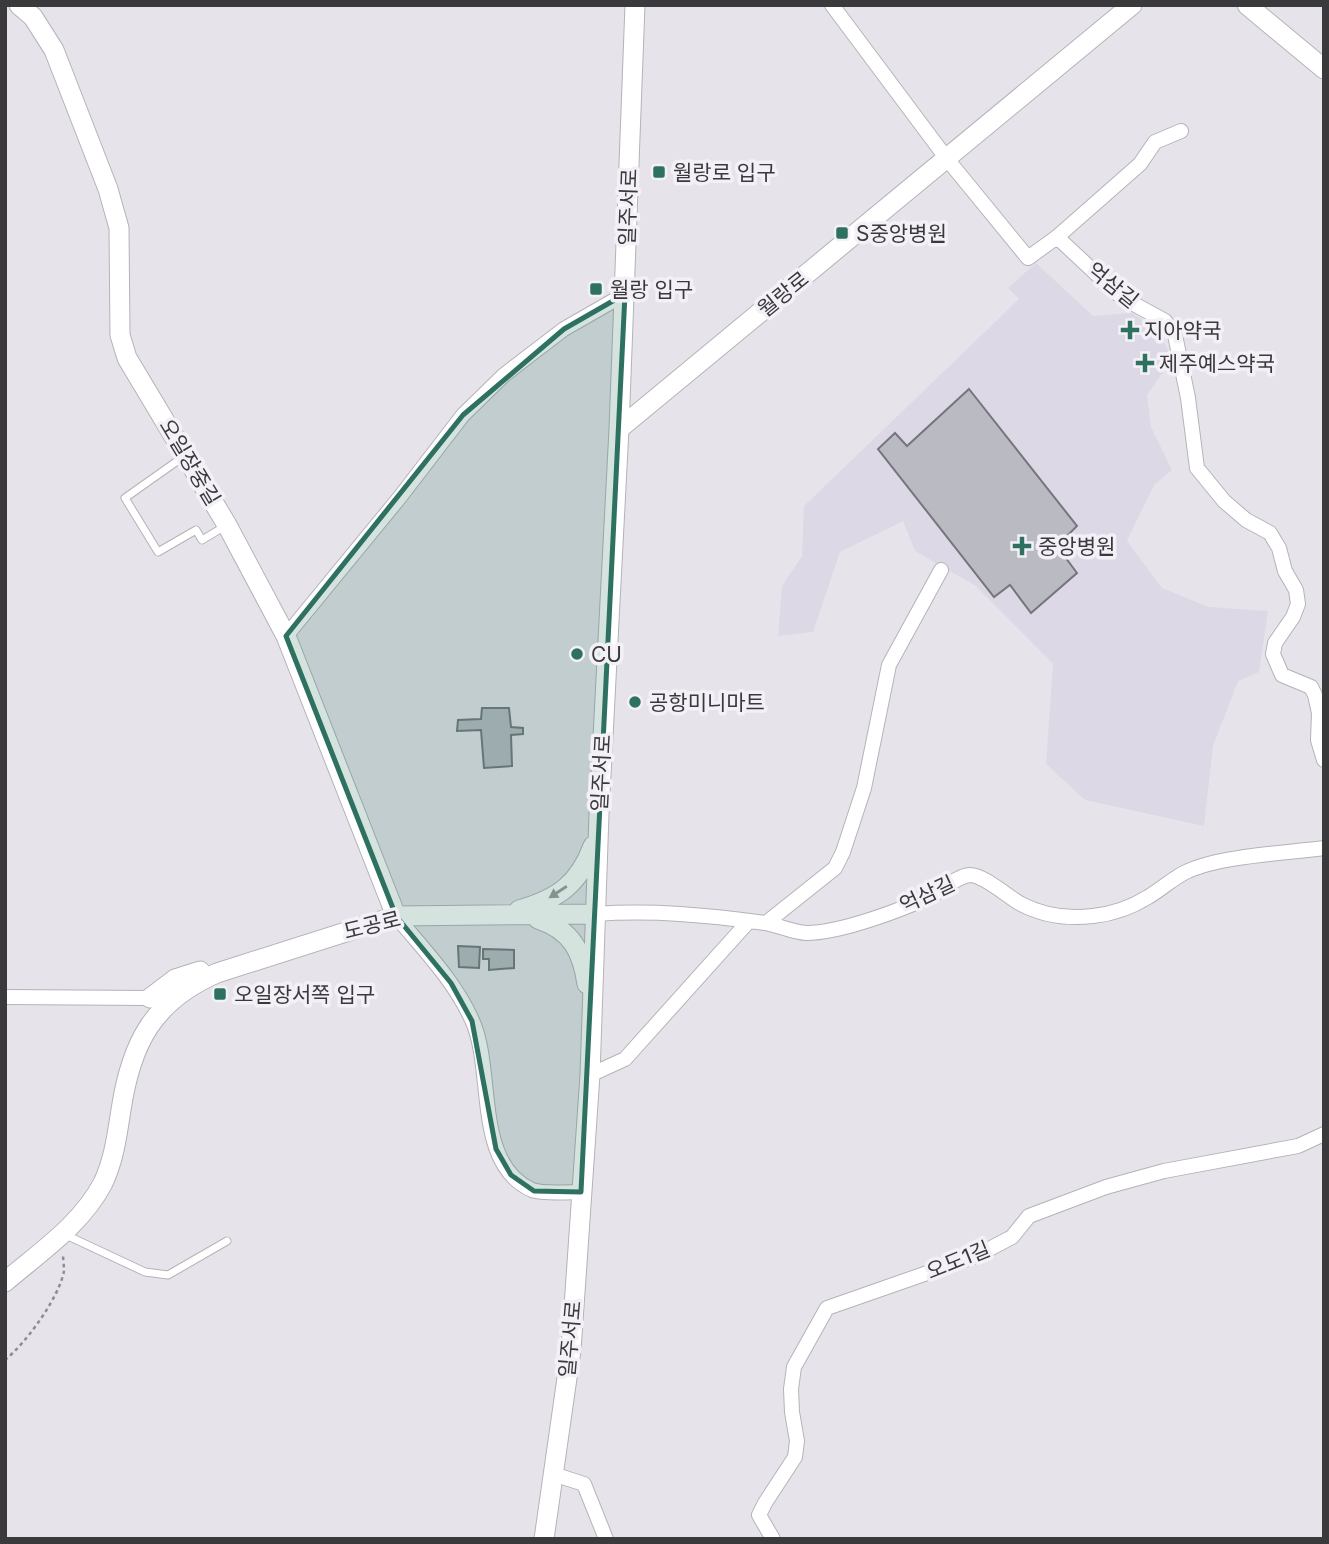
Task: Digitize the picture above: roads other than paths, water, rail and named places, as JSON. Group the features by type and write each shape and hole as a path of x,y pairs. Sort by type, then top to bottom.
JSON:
{"main road":[{"name":"오일장중길","path":"19,5 33,17 54,50 108,189 119,228 120,335 127,358 227,525 286,636 396,916"},
{"name":"일주서로","path":"544,1539 571,1350 590,1075 598,814 619,429 635,5"},
{"name":"월랑로","path":"619,429 1132,5"},
{"path":"1247,5 1324,69"},
{"path":"498,916 538,905 578,878 595,842 598,814"},
{"name":"도공로","path":"5,1282 89,1206 107,1172 115,1146 124,1088 133,1055 157,1002 202,979 262,957 396,916 595,914"},
{"path":"498,916 538,919 556,925 568,934 578,951 586,976 593,1016"}],"street":[{"path":"832,5 947,159 1028,258 1140,164 1155,142 1181,131"},
{"name":"억삼길","path":"1056,237 1121,297 1165,321 1175,335 1188,398 1197,468 1224,501 1246,520 1270,533 1279,548 1285,571 1296,590 1298,604 1293,617 1275,643 1273,654 1282,675 1311,687 1315,695 1319,713 1318,740 1324,760"},
{"path":"286,636 463,415 505,376 564,329 625,294"},
{"path":"766,923 835,867 843,852 864,788 889,665 941,570"},
{"name":"억삼길","path":"595,914 631,911 685,912 766,923 805,933 877,917 932,895 960,878 971,875 981,878 1022,904 1050,915 1072,918 1095,916 1146,899 1187,871 1202,866 1221,861 1324,848"},
{"path":"396,916 451,982 472,1021 483,1056 488,1113 496,1149 511,1175 534,1191 580,1192"},
{"path":"590,1075 625,1059 748,922"},
{"path":"5,997 157,1002"},
{"name":"오도1길","path":"773,1539 760,1515 796,1457 797,1441 791,1389 794,1367 827,1308 976,1256 1012,1237 1029,1216 1106,1187 1164,1171 1298,1146 1324,1134"},
{"path":"553,1474 584,1484 606,1539"}],"lane":[{"path":"186,455 125,498 158,552 196,530 202,540 227,525"},
{"path":"62,1233 145,1272 167,1275 227,1241"}],"place":[{"name":"월랑로 입구","path":"659,172"},
{"name":"S중앙병원","path":"842,233"},
{"name":"월랑 입구","path":"596,289"},
{"name":"지아약국","path":"1130,330"},
{"name":"제주예스약국","path":"1145,363"},
{"name":"중앙병원","path":"1022,546"},
{"name":"CU","path":"577,654"},
{"name":"공항미니마트","path":"635,702"},
{"name":"오일장서쪽 입구","path":"220,994"}]}
